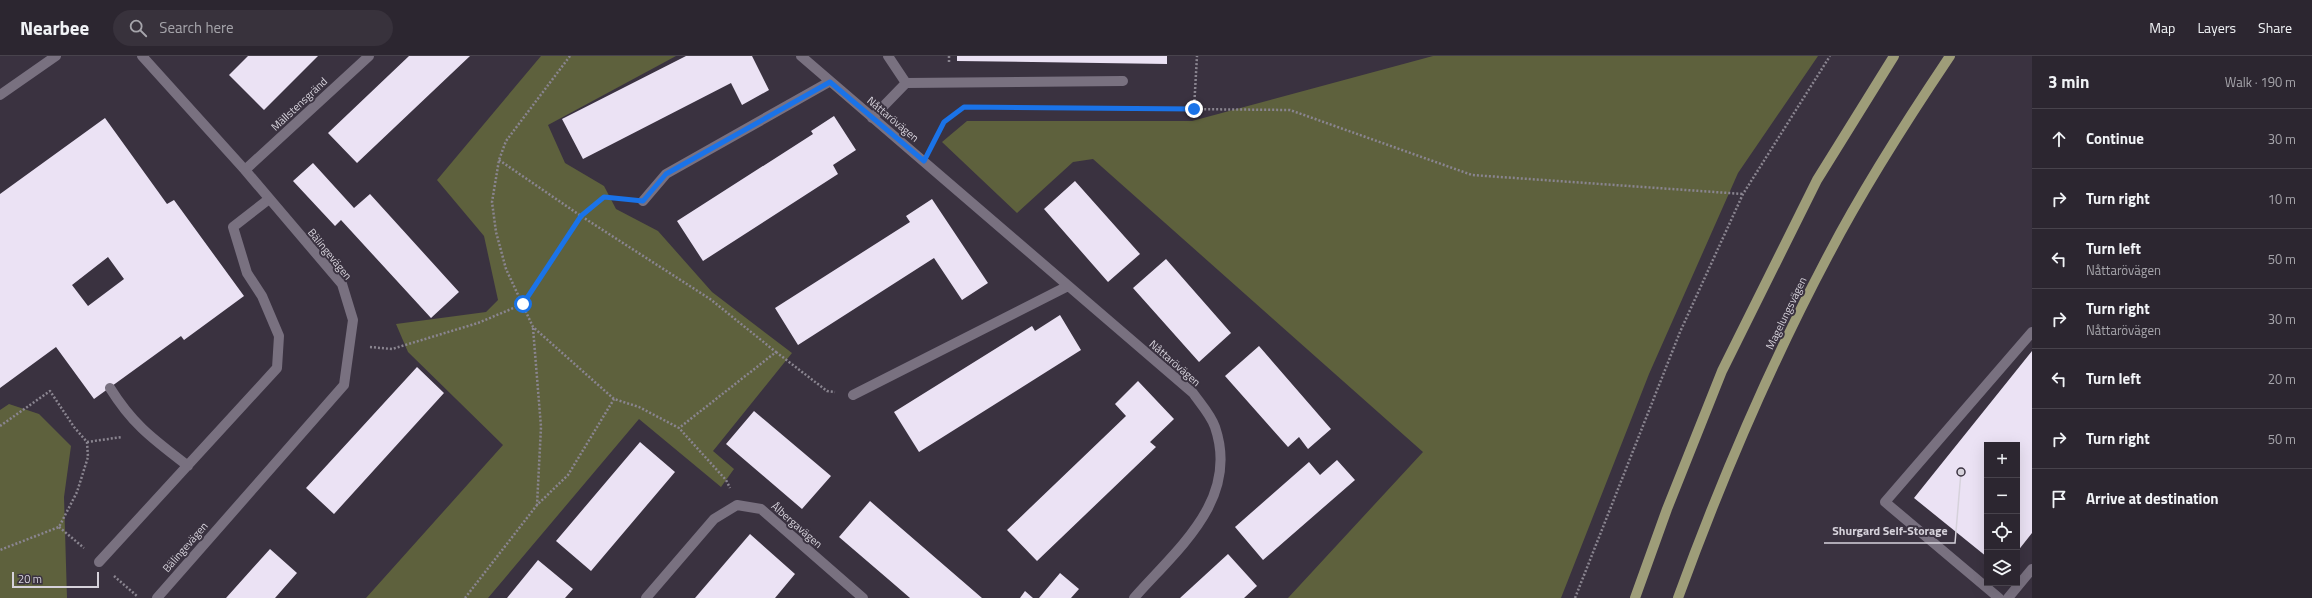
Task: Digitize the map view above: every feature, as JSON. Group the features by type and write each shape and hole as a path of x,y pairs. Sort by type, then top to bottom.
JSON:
{"main road":[{"path":"1635,598 1667,508 1722,370 1817,180 1894,56"},
{"name":"Magelungsvägen","path":"1678,598 1712,505 1765,384 1829,253 1903,126 1950,56"}],"street":[{"path":"0,95 56,56"},
{"name":"Bälingevägen","path":"142,56 245,170 342,284 353,320 344,385 157,598"},
{"name":"Mällstensgränd","path":"245,170 369,56"},
{"name":"Nåttarövägen","path":"801,56 1193,393 1215,425 1221,454 1219,480 1213,501 1198,524 1134,598"},
{"path":"888,56 906,84"},
{"path":"872,118 906,84 1123,81"},
{"path":"643,201 666,174 830,82"},
{"path":"99,562 277,368 279,336 262,296 247,273 233,226 269,199"},
{"path":"853,395 1068,286"},
{"path":"1998,598 1886,502 2032,332"},
{"path":"110,388 125,412 147,434 188,466"},
{"path":"646,598 714,519 737,505"},
{"name":"Ålbergavägen","path":"737,505 761,510 863,598"},
{"path":"2008,598 2032,569"}],"path":[{"path":"537,505 541,427 533,327 506,269 496,232 492,202 499,160 506,141 570,56"},
{"path":"1194,109 1197,56"},
{"path":"1575,598 1680,332 1743,194 1830,56"},
{"path":"924,161 944,122 964,107 1290,110 1472,175 1743,194"},
{"path":"499,160 581,216 710,299 827,391 853,395"},
{"path":"349,346 392,349 478,323 523,304 581,216 604,197 643,201"},
{"path":"533,327 614,399 639,407 679,428 726,480 737,505"},
{"path":"679,428 776,352"},
{"path":"0,426 50,391 74,427 87,442 88,457 77,492 59,527 0,550"},
{"path":"465,598 537,505 568,475 614,399"},
{"path":"87,442 147,434"}],"green space":[{"path":"541,56 676,56 548,125 565,163 604,186 616,209 658,231 712,292 792,353 713,451 734,469 721,487 639,419 488,598 366,598 503,445 408,352 396,324 486,312 498,300 484,236 437,180"},
{"path":"1433,56 1818,56 1738,173 1649,374 1561,598 1288,598 1423,452 1093,159 1073,162 1017,213 942,142 967,121 1192,121"},
{"path":"9,404 39,414 71,446 64,497 67,598 0,598 0,410"}],"building":[{"path":"248,56 318,56 264,110 229,75"},
{"path":"409,56 470,56 357,163 328,133"},
{"path":"686,56 752,56 769,90 742,105 731,83 583,159 562,119"},
{"path":"957,56 1167,56 1167,64 957,61"},
{"path":"834,116 856,150 833,165 838,174 703,261 677,221 813,134 811,131"},
{"path":"105,118 167,204 174,200 244,296 184,340 181,336 94,399 56,347 0,388 0,194","holes":["108,257 124,279 88,306 72,285"]},
{"path":"313,163 354,208 370,194 459,292 431,318 341,220 335,226 293,181"},
{"path":"1075,181 1140,254 1108,282 1044,209"},
{"path":"932,199 988,283 962,300 934,258 798,345 775,308 910,222 906,216"},
{"path":"1166,259 1231,333 1199,362 1133,288"},
{"path":"1060,315 1081,350 919,452 894,412 1032,326 1035,331"},
{"path":"1259,346 1331,429 1308,449 1299,437 1288,447 1225,376"},
{"path":"2032,351 2032,533 2020,548 2020,442 1984,442 1984,555 1914,498"},
{"path":"417,367 444,393 334,514 306,488"},
{"path":"1138,381 1174,419 1150,442 1156,447 1037,561 1007,530 1126,416 1115,404"},
{"path":"754,411 831,476 802,509 726,444"},
{"path":"640,442 675,472 591,571 556,541"},
{"path":"1337,460 1355,480 1263,560 1235,527 1309,462 1320,475"},
{"path":"870,501 982,598 910,598 839,537"},
{"path":"750,534 795,574 775,598 695,598"},
{"path":"270,549 297,573 275,598 226,598"},
{"path":"1228,554 1257,586 1244,598 1180,598"},
{"path":"538,560 573,589 565,598 507,598"},
{"path":"1060,573 1079,589 1071,598 1039,598"},
{"path":"1025,591 1033,598 1020,598"}],"place":[{"name":"Shurgard Self-Storage","path":"1961,472"}],"route":[{"path":"523,304 581,216 604,197 643,201 666,174 830,82 924,161 944,122 964,107 1194,109"}]}
